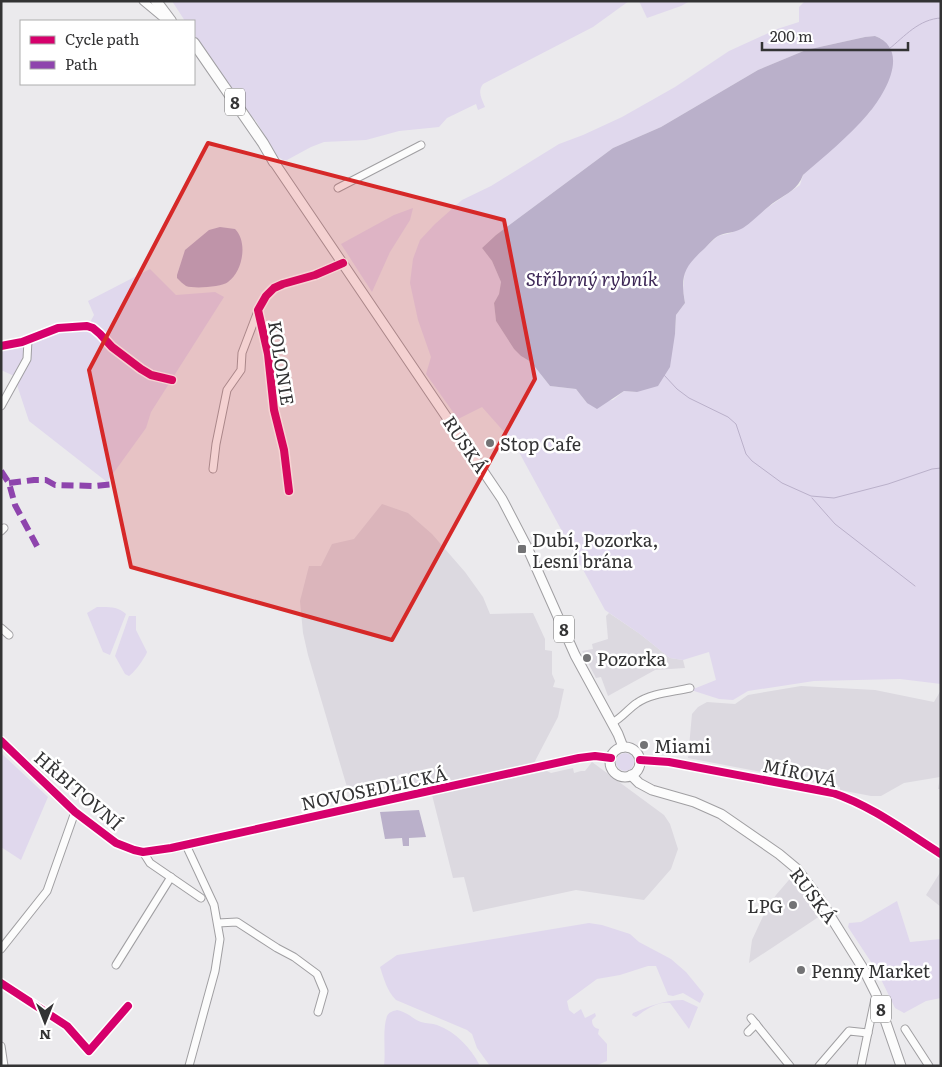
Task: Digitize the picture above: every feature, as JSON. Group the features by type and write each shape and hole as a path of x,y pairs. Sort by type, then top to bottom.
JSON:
{"highway":[{"path":"156,1 170,20"},
{"path":"164,1 177,20"},
{"name":"8","path":"195,44 274,162"},
{"name":"8","path":"195,52 274,162"}],"main road":[{"name":"RUSKÁ","path":"274,162 492,483 508,510 540,574 575,655 623,747"},
{"path":"611,758 615,751 623,747"},
{"name":"8","path":"623,747 635,751 640,760"},
{"name":"8","path":"611,758 610,765 614,772 622,776 631,775"},
{"path":"631,775 637,770 640,760"},
{"name":"RUSKÁ","path":"631,775 636,781 647,788 702,805 721,814 790,863 805,879 824,905 864,970 876,994 901,1066"}],"street":[{"path":"144,1 166,20"},
{"path":"338,188 421,145"},
{"name":"KOLONIE","path":"213,469 227,390 241,370 242,353 258,310 266,296 274,288 283,284 315,275 343,263"},
{"name":"KOLONIE","path":"258,310 268,354 274,410 284,450 289,491"},
{"path":"1,346 28,340 58,328 87,326 93,328 112,347 141,369 172,380"},
{"path":"1,406 27,358 28,340"},
{"path":"1,628 9,635"},
{"path":"612,723 621,718 638,702 646,698 690,688"},
{"name":"HŘBITOVNÍ","path":"1,741 75,812 116,843 143,852 150,863 201,898"},
{"name":"NOVOSEDLICKÁ","path":"143,852 186,845 563,761 595,756 611,758"},
{"name":"MÍROVÁ","path":"640,760 669,762 833,793 874,811 941,854"},
{"path":"1,949 47,890 75,812"},
{"path":"186,845 210,892 220,938 215,971 189,1066"},
{"path":"116,965 170,877"},
{"path":"218,923 237,922 294,957 317,974 324,991 318,1012"},
{"path":"1,983 67,1026 89,1051 128,1006"},
{"path":"860,1066 876,994"},
{"path":"748,1032 753,1021 790,1066"},
{"path":"904,1029 929,1066"},
{"path":"819,1066 849,1031 868,1033"},
{"path":"1,1046 4,1066"}],"highlighted area":[{"path":"208,143 504,220 535,379 392,640 131,567 89,370"}],"shaded area":[{"path":"172,1 629,1 593,27 483,84 480,93 485,107 478,110 476,104 447,118 439,127 399,131 366,140 324,142 287,160 277,156 256,121 244,108 205,53 195,37 195,20 184,20"},
{"path":"639,1 690,1 647,18"},
{"path":"805,1 941,1 941,684 900,679 814,681 748,691 733,700 719,699 691,690 716,680 709,652 683,660 670,658 605,610 514,443 482,407 458,419 426,374 431,357 418,320 410,283 413,259 420,240 462,200 491,186 559,144 622,117 675,87 729,51 777,29 799,22 799,7","holes":["875,36 882,39 887,83 869,113 803,175 800,185 731,233 718,236 692,259 685,269 683,290 685,303 676,315 675,334 637,392 624,391 613,400 587,403 576,389 550,386 531,362 514,349 496,321 494,303 499,294 501,282 492,261 482,248 496,235 613,148 661,127 758,70 806,50 865,37"]},
{"path":"413,208 410,220 390,252 372,292 341,244 394,215"},
{"path":"150,269 176,295 215,292 224,297 151,412 146,428 107,482 29,421 14,376 1,370 1,348 59,330 87,328 94,315 88,301"},
{"path":"382,504 408,513 432,534 465,572 483,597 490,614 533,613 545,639 545,650 552,651 552,674 555,681 553,687 564,689 558,717 534,763 427,785 421,789 398,794 393,792 389,796 352,804 308,655 303,633 300,601 309,566 321,566 332,544 354,539"},
{"path":"97,607 116,608 126,614 110,655 103,652 87,613"},
{"path":"609,613 640,634 670,658 683,660 685,668 655,670 608,696 601,677 596,678 582,651 593,649 592,644 608,639 606,616"},
{"path":"129,616 136,616 136,630 147,652 134,672 129,676 125,674 115,656"},
{"path":"801,686 875,690 934,702 941,690 941,789 938,789 940,777 904,783 881,796 871,796 840,790 840,787 688,758 692,714 698,707 707,702 735,704 748,695"},
{"path":"1,753 48,797 21,860 1,847"},
{"path":"621,753 629,753 634,758 632,769 621,771 616,766 616,758"},
{"path":"592,762 664,815 670,824 678,849 671,869 644,900 576,890 473,912 464,877 453,878 432,795 547,771 551,773 573,768 574,773 585,771"},
{"path":"941,871 941,907 926,895"},
{"path":"794,874 823,914 749,963 752,940 766,910"},
{"path":"897,901 910,942 941,939 941,998 926,1001 904,1013 895,1008 877,971 848,927 849,923 861,922"},
{"path":"589,923 630,934 639,942 671,959 686,972 704,994 700,1003 683,993 673,996 668,995 656,966 648,966 620,975 597,979 567,1001 569,1010 574,1014 581,1009 585,1018 595,1013 596,1016 592,1023 599,1029 598,1034 607,1044 607,1061 595,1066 490,1066 477,1048 472,1034 467,1030 396,1000 388,989 380,967 397,955"},
{"path":"683,1000 698,1007 689,1029 670,1003 657,1004"},
{"path":"657,1004 636,1017 632,1015 633,1013"},
{"path":"397,1010 423,1023 444,1028 457,1036 472,1053 480,1066 384,1066 384,1034 387,1016"}],"water":[{"name":"Stříbrný rybník","path":"875,36 886,43 891,51 893,62 887,84 868,114 845,138 803,175 792,190 743,228 716,237 697,255 688,267 683,286 685,303 676,315 670,367 658,386 637,392 624,391 597,409 587,403 576,389 550,386 531,362 514,349 496,321 494,303 499,294 501,282 492,261 482,248 496,235 613,148 661,127 758,70 806,50"},
{"path":"220,227 235,229 242,241 242,256 237,271 225,284 201,287 186,286 177,278 185,250 209,230"},
{"path":"419,810 426,837 409,838 409,846 403,846 402,838 385,839 380,812"}],"waterway":[{"path":"889,49 919,25 926,21 941,18"},
{"path":"664,375 677,389 689,398 728,417 736,424 746,454 752,461 782,483 811,496 834,498 941,468"},
{"path":"812,498 835,524 915,586"}],"marked path":[{"path":"1,471 9,483 15,505 38,548"},
{"path":"9,483 46,480 55,485 95,486 115,484"}],"cycle path":[{"path":"289,491 284,450 274,410 268,354 258,310 266,296 274,288 315,275 343,263"},
{"path":"1,346 22,342 58,328 87,326 93,328 112,347 141,369 151,375 172,380"},
{"path":"1,741 75,812 116,843 143,852 171,848 579,758 595,756 611,758"},
{"path":"640,760 669,762 833,793 875,812 941,854"},
{"path":"1,983 67,1026 89,1051 128,1006"}],"place":[{"name":"Stop Cafe","path":"490,443"},
{"name":"Dubí, Pozorka, Lesní brána","path":"522,549"},
{"name":"Pozorka","path":"587,658"},
{"name":"Miami","path":"644,745"},
{"name":"LPG","path":"793,905"},
{"name":"Penny Market","path":"801,970"}]}
